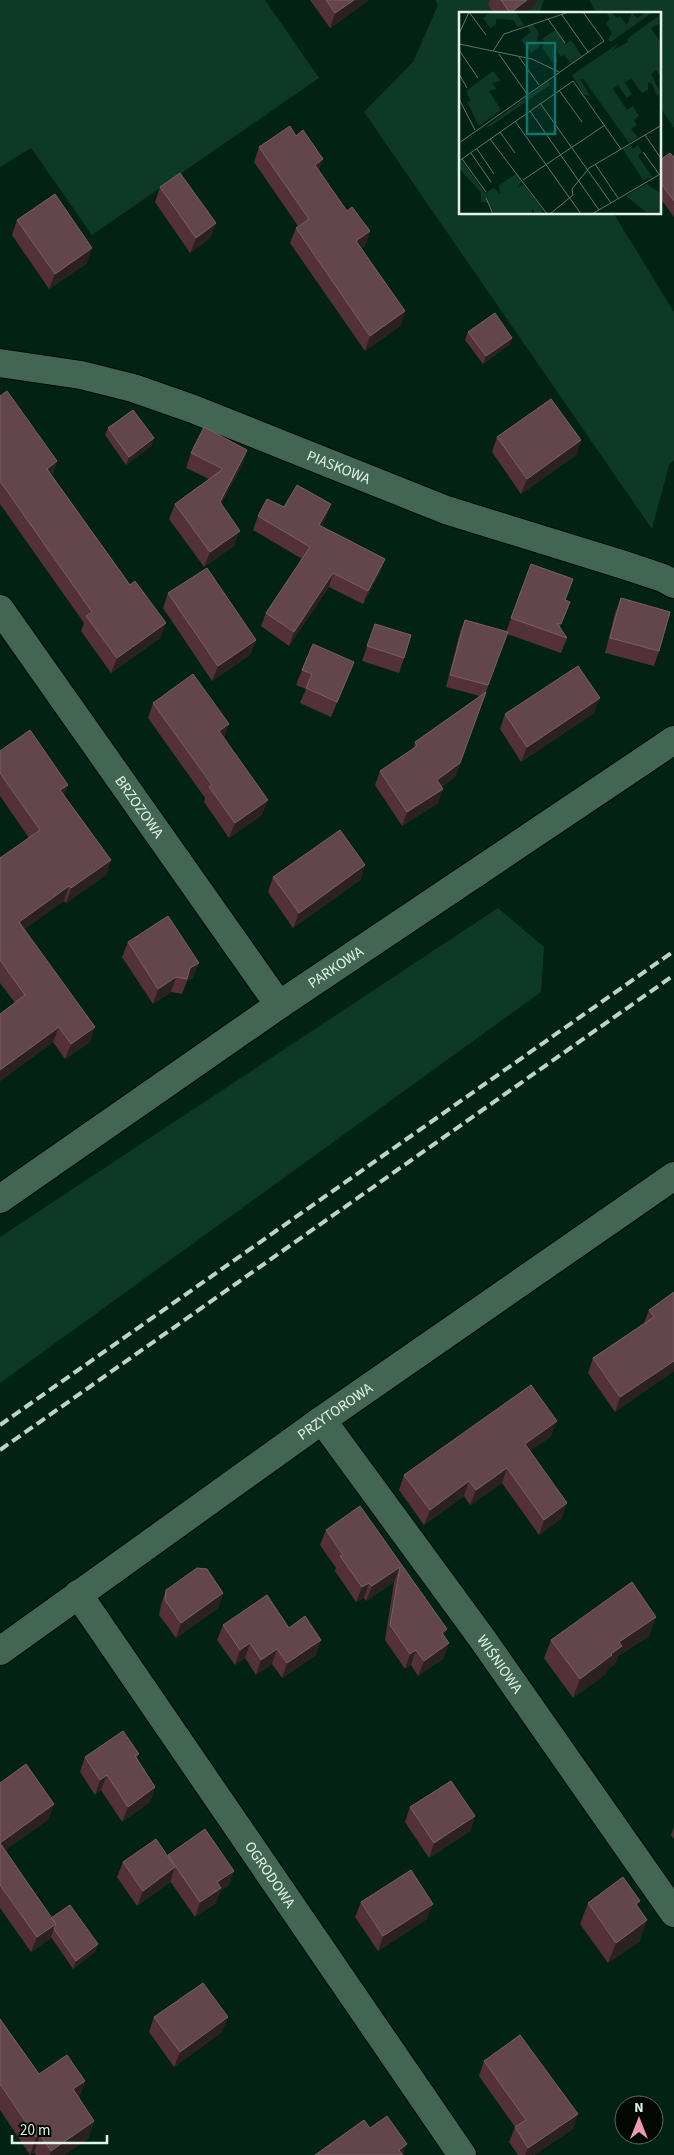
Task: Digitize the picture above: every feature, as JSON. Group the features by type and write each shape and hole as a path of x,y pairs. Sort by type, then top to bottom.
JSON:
{"street":[{"name":"PIASKOWA","path":"0,362 81,374 134,388 446,510 624,565 663,578 674,584"},
{"name":"BRZOZOWA","path":"0,609 279,1005"},
{"name":"PARKOWA","path":"0,1199 279,1005 674,740"},
{"name":"PRZYTOROWA","path":"0,1651 322,1420 674,1176"},
{"name":"WIŚNIOWA","path":"322,1420 480,1637 674,1913"},
{"name":"OGRODOWA","path":"78,1594 462,2155"}],"green space":[{"path":"0,0 265,0 319,78 92,235 31,148 0,167"},
{"path":"435,0 544,0 540,12 459,12 459,215 615,215 674,312 674,460 669,465 652,529 364,112 413,62 438,5"},
{"path":"589,0 674,0 674,128 662,110 662,12 597,12"},
{"path":"498,908 544,947 541,992 0,1383 0,1237"}],"building":[{"path":"326,0 354,0 335,13"},
{"path":"501,0 527,0 511,12 509,12"},
{"path":"290,126 296,136 303,130 323,159 315,165 347,211 352,207 370,231 356,241 405,311 370,336 296,228 309,219 259,147"},
{"path":"670,153 674,157 674,201 662,185 662,159"},
{"path":"180,173 216,223 196,238 160,187"},
{"path":"55,194 92,248 55,274 17,220"},
{"path":"495,313 512,338 486,356 468,332"},
{"path":"7,391 57,461 47,469 130,585 135,581 166,623 117,658 86,616 92,612 0,481 0,396"},
{"path":"551,399 581,440 527,479 497,437"},
{"path":"133,410 154,438 129,457 108,428"},
{"path":"204,427 247,450 220,502 240,531 210,552 175,504 223,469 191,453"},
{"path":"297,485 331,504 319,525 385,559 368,591 333,573 294,632 266,613 310,547 258,516 267,499 284,507"},
{"path":"531,564 573,579 565,600 570,602 561,624 557,623 567,638 511,618"},
{"path":"207,568 256,640 218,666 168,593"},
{"path":"621,598 670,612 659,651 610,638"},
{"path":"465,620 508,632 488,685 450,675"},
{"path":"375,624 411,635 404,658 367,646"},
{"path":"313,644 354,662 337,702 306,688 312,674 302,670"},
{"path":"578,666 600,698 527,747 505,714"},
{"path":"193,674 229,724 219,731 268,800 235,823 209,787 212,785 153,703"},
{"path":"486,692 460,763 437,780 443,789 407,812 380,771 417,746 415,742"},
{"path":"30,730 68,785 60,790 111,860 71,888 69,886 19,922 95,1027 71,1044 59,1027 0,1070 0,1014 25,995 0,960 0,858 40,830 0,773 0,751"},
{"path":"340,830 365,865 299,913 273,877"},
{"path":"168,916 199,963 190,968 187,979 176,977 158,989 128,942"},
{"path":"674,1292 674,1361 620,1397 593,1358 654,1317 649,1310"},
{"path":"531,1385 557,1421 525,1444 567,1503 544,1520 507,1468 476,1490 469,1481 430,1510 404,1475"},
{"path":"360,1506 447,1629 442,1633 449,1643 424,1661 416,1650 410,1654 390,1625 400,1567 372,1586 369,1583 362,1587 340,1556 343,1555 326,1530"},
{"path":"197,1568 207,1569 223,1593 181,1623 165,1600 166,1590"},
{"path":"632,1582 656,1617 619,1642 622,1646 580,1679 551,1640"},
{"path":"267,1595 289,1628 305,1616 321,1640 287,1663 277,1649 261,1660 250,1643 240,1650 223,1625"},
{"path":"123,1731 139,1754 135,1756 155,1787 128,1807 107,1775 100,1780 85,1757"},
{"path":"26,1764 54,1804 0,1843 0,1783"},
{"path":"451,1781 475,1816 434,1843 410,1807"},
{"path":"205,1829 234,1871 217,1882 221,1888 200,1902 168,1855"},
{"path":"156,1839 175,1867 143,1891 123,1862"},
{"path":"0,1843 56,1924 37,1937 0,1885"},
{"path":"411,1870 433,1904 383,1936 361,1902"},
{"path":"623,1877 640,1901 636,1904 647,1920 616,1943 588,1903"},
{"path":"70,1905 98,1944 76,1961 54,1929 56,1924 51,1918"},
{"path":"203,1983 228,2017 180,2052 154,2017"},
{"path":"0,2019 39,2074 67,2055 85,2081 73,2089 94,2121 51,2151 40,2135 36,2137 0,2084"},
{"path":"520,2035 578,2114 528,2148 515,2127 526,2120 484,2061"},
{"path":"387,2116 407,2144 399,2150 403,2155 315,2155 364,2120 370,2128"}],"railway":[{"path":"0,1425 674,951"},
{"path":"0,1450 674,975"}]}
